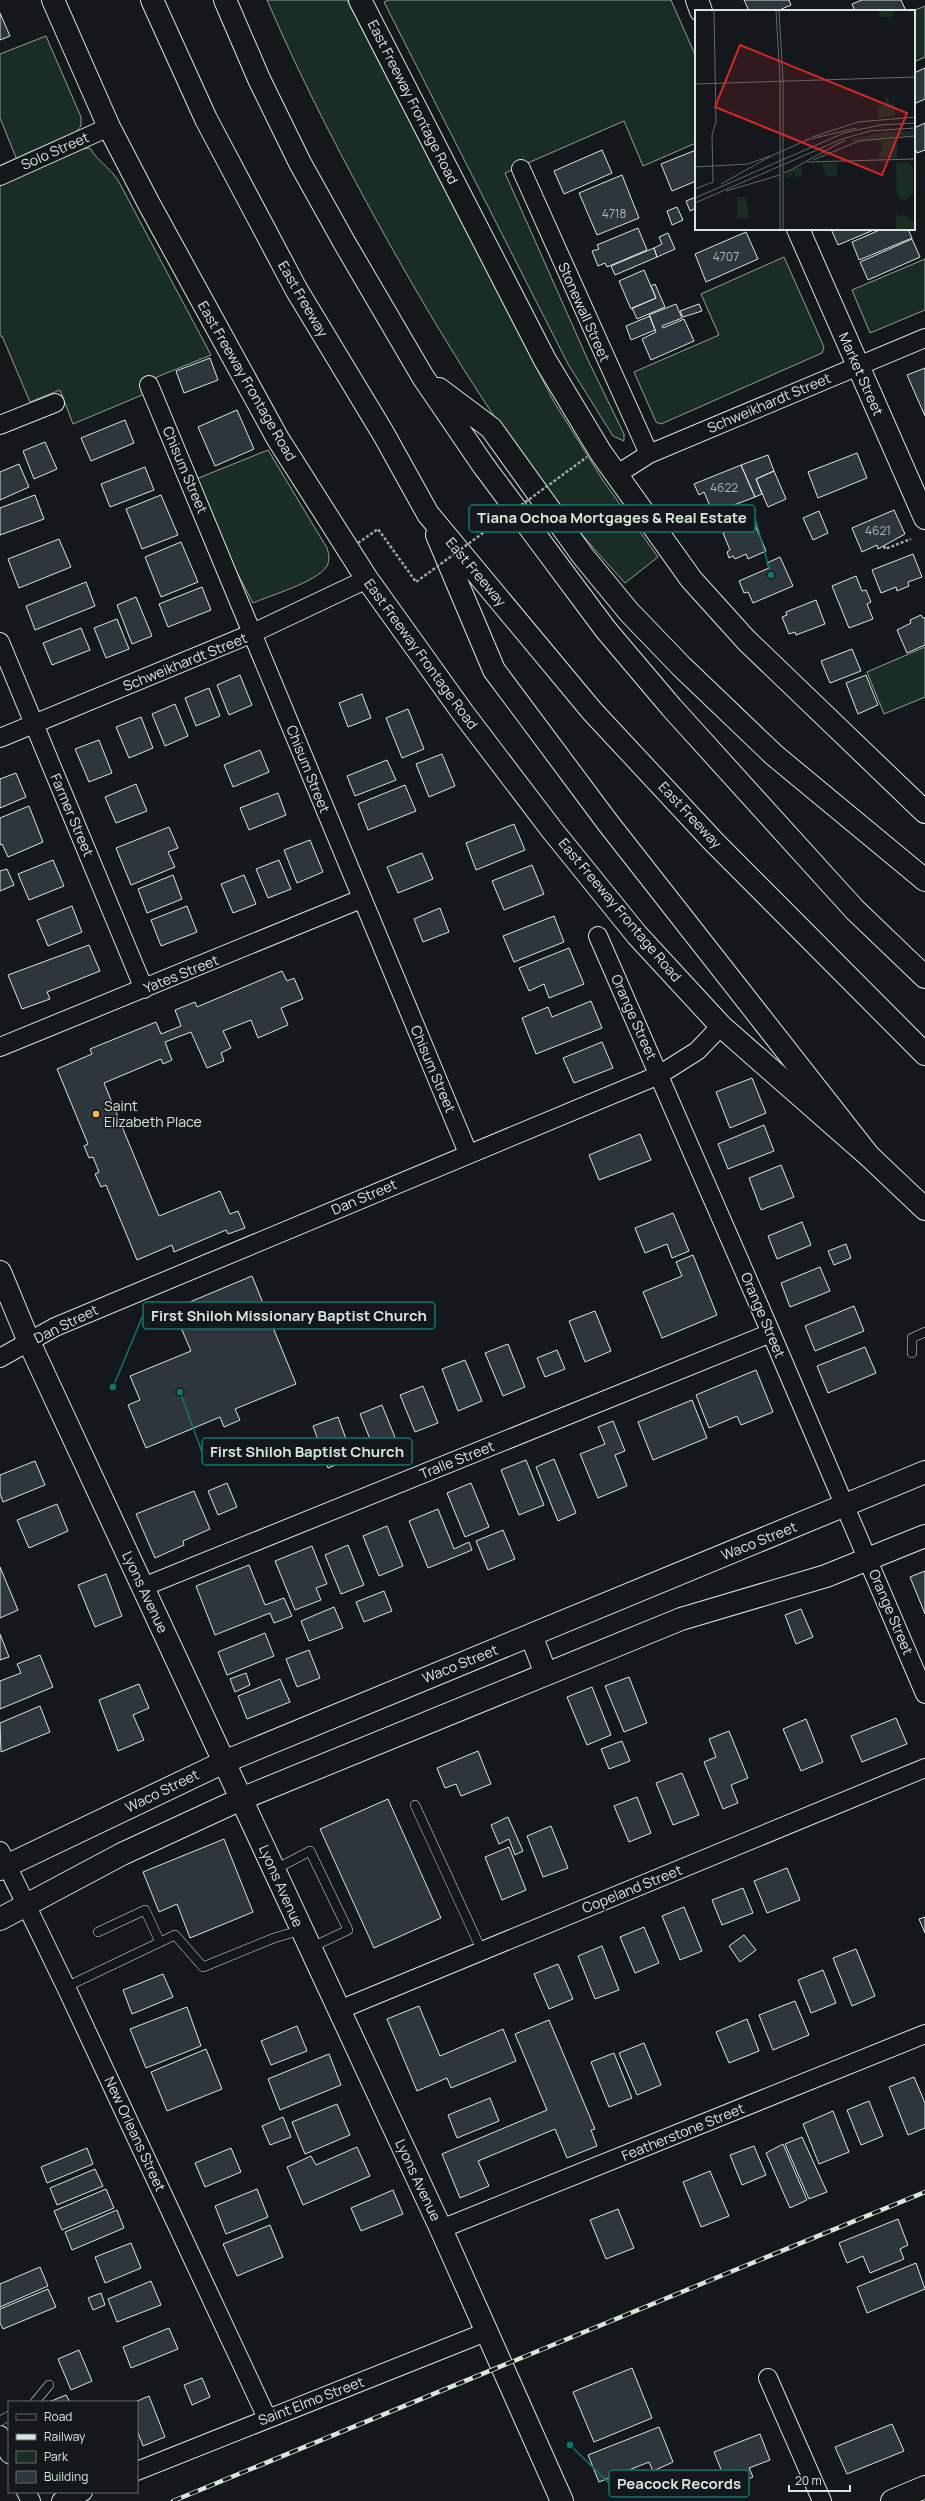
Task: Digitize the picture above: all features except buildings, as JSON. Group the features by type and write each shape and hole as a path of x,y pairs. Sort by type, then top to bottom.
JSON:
{"main road":[{"name":"East Freeway Frontage Road","path":"53,0 109,127 188,277 278,439 367,579 463,714 552,830 637,935 721,1026 869,1156 925,1209"},
{"name":"East Freeway","path":"152,0 206,119 296,290 383,433 428,514 592,710 713,841 925,1054"},
{"path":"224,0 259,79 300,163 423,377 534,536 606,630 672,708 855,910 925,977"},
{"name":"East Freeway Frontage Road","path":"360,0 545,360 564,394 616,475 691,578 746,640 925,812"},
{"path":"696,0 701,10"},
{"name":"Market Street","path":"798,230 925,518"},
{"path":"423,377 490,428 583,556 629,612 681,666 774,755 925,880"},
{"path":"428,514 494,670 608,823 869,1156"},
{"name":"Lyons Avenue","path":"0,1272 29,1342 441,2229 562,2501"},
{"name":"Waco Street","path":"2,1862 224,1762 925,1472"},
{"path":"0,1919 122,1854 241,1800 681,1619 826,1576 869,1560 925,1536"},
{"path":"531,1635 546,1674"},
{"path":"892,2501 925,2487"}],"street":[{"name":"Solo Street","path":"0,176 109,127"},
{"name":"Stonewall Street","path":"522,169 649,454"},
{"name":"Schweikhardt Street","path":"616,475 649,454 925,338"},
{"name":"Chisum Street","path":"149,385 468,1154"},
{"path":"0,425 55,402"},
{"name":"Schweikhardt Street","path":"0,738 253,633 367,579"},
{"name":"Farmer Street","path":"0,642 144,989"},
{"name":"Yates Street","path":"0,1047 361,899"},
{"name":"Orange Street","path":"598,936 771,1333 844,1506 869,1560 925,1694"},
{"name":"Dan Street","path":"0,1358 55,1327 659,1075 697,1051 721,1026"},
{"name":"Tralle Street","path":"143,1587 771,1333"},
{"name":"Copeland Street","path":"339,2010 481,1949 925,1768"},
{"name":"New Orleans Street","path":"2,1862 26,1905 66,1987 267,2418"},
{"name":"Featherstone Street","path":"441,2229 925,2034"},
{"name":"Saint Elmo Street","path":"138,2470 486,2332"},
{"path":"768,2378 822,2501"},
{"path":"0,2435 8,2452"},
{"path":"61,2501 81,2493"}],"lane":[{"path":"912,1353 912,1338 925,1332"},
{"path":"415,1805 481,1949"},
{"path":"66,1987 175,1936 203,1967 274,1938 306,1939 348,1930 310,1851 274,1870"},
{"path":"98,1932 145,1910 160,1942"},
{"path":"35,2401 49,2385"}],"path":[{"path":"358,544 378,529 416,582 587,457"},
{"path":"884,546 886,549 911,538"}],"green space":[{"path":"267,0 347,0 554,402 604,482 658,557 625,583 580,533 541,483 472,383 389,243 356,184 295,62"},
{"path":"388,0 671,0 695,55 695,143 643,166 624,121 505,173 587,358 624,434 624,441 613,436 568,364 384,2"},
{"path":"925,6 925,57 915,62 915,10"},
{"path":"46,36 81,117 81,126 76,132 17,160 0,118 0,54"},
{"path":"90,148 96,157 112,172 119,182 211,355 147,381 142,395 73,424 60,390 30,402 2,336 0,336 0,185 83,149"},
{"path":"784,257 824,347 822,353 661,424 656,422 634,372 719,335 701,294"},
{"path":"925,259 925,310 870,333 852,290"},
{"path":"268,450 327,548 329,559 327,566 322,572 304,583 253,603 222,544 196,479"},
{"path":"925,647 925,697 884,714 867,672"}],"railway":[{"path":"173,2501 925,2192"}],"place":[{"name":"Tiana Ochoa Mortgages & Real Estate","path":"771,575"},
{"name":"Saint Elizabeth Place","path":"96,1114"},
{"name":"First Shiloh Missionary Baptist Church","path":"113,1387"},
{"name":"First Shiloh Baptist Church","path":"180,1392"},
{"name":"Peacock Records","path":"570,2445"}]}
